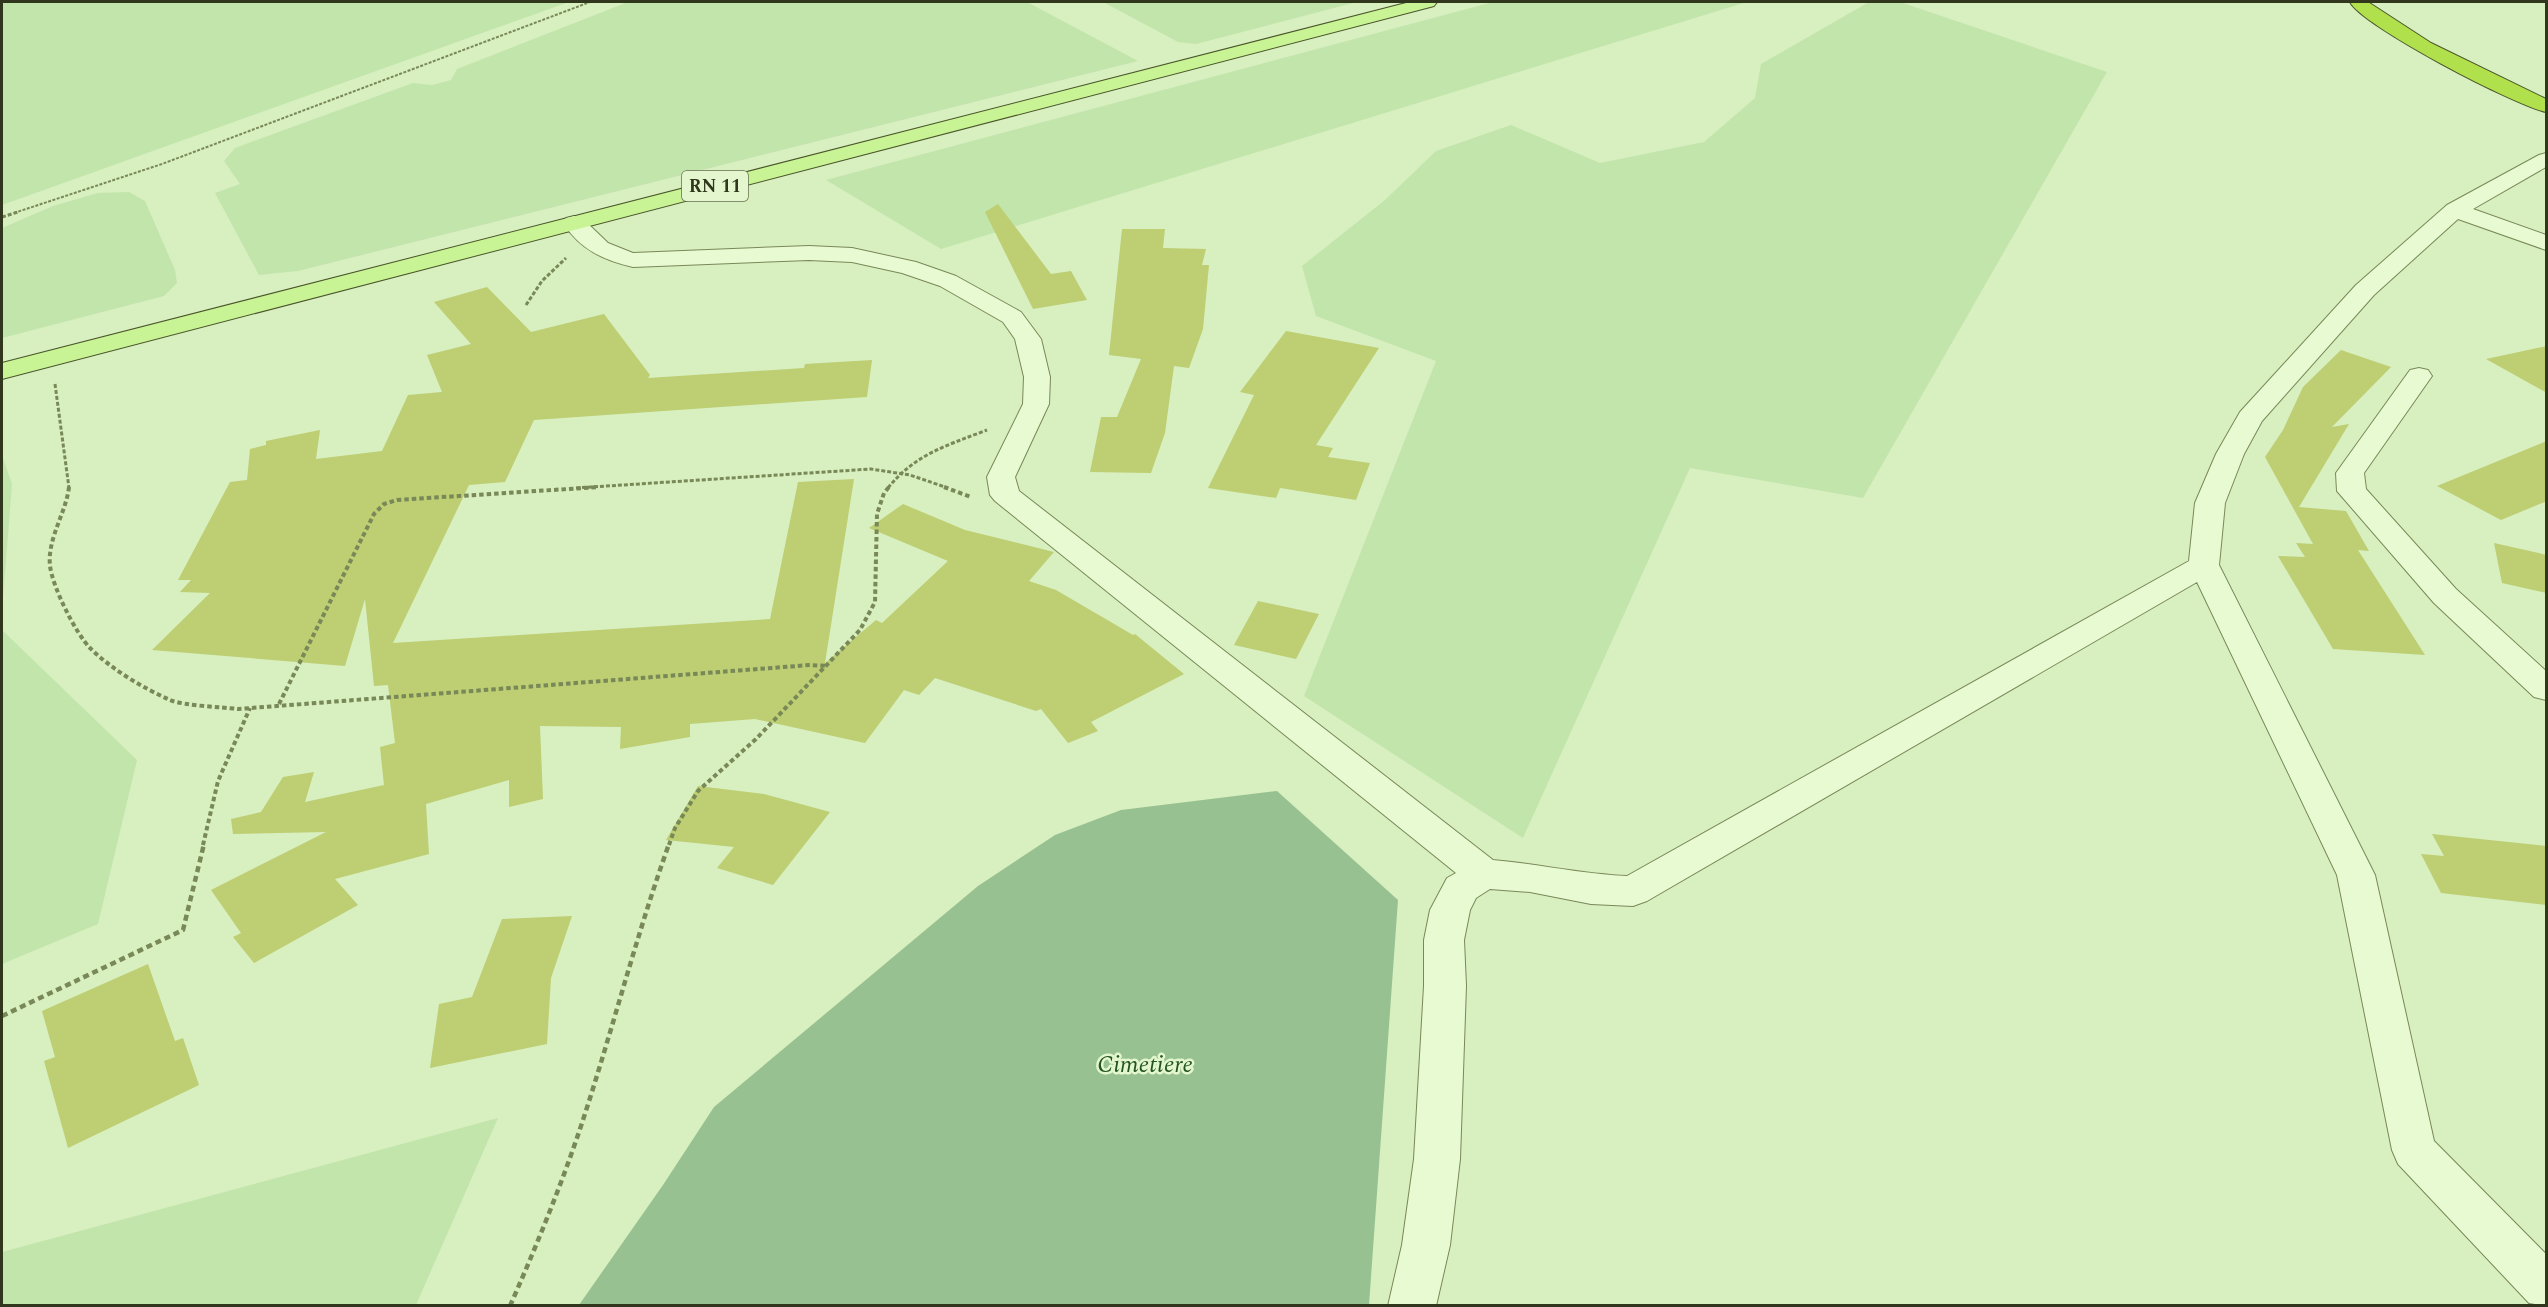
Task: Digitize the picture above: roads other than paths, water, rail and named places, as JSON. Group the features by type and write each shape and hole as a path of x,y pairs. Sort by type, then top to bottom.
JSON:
{"highway":[{"path":"2358,2 2429,49 2547,106"},
{"path":"2387,2 2458,49 2547,90"}],"main road":[{"name":"RN 11","path":"2,371 583,233 1428,2"}],"street":[{"path":"2547,159 2455,210 2365,290 2250,418 2230,454 2210,503 2204,565 2356,875 2414,1150 2547,1287"},
{"path":"2455,210 2547,243"},
{"path":"583,233 607,254 633,260 809,254 852,255 908,267 948,281 1012,317 1028,339 1036,377 1036,404 1001,477 1005,495 1484,874 1530,878 1590,889 1633,891 2204,565"},
{"path":"2419,376 2350,473 2352,491 2445,596 2547,689"},
{"path":"1412,1305 1426,1245 1437,1159 1445,987 1444,940 1450,910 1461,888 1484,874"}],"park label":[{"name":"Cimetiere","path":"1145,1065"}]}
